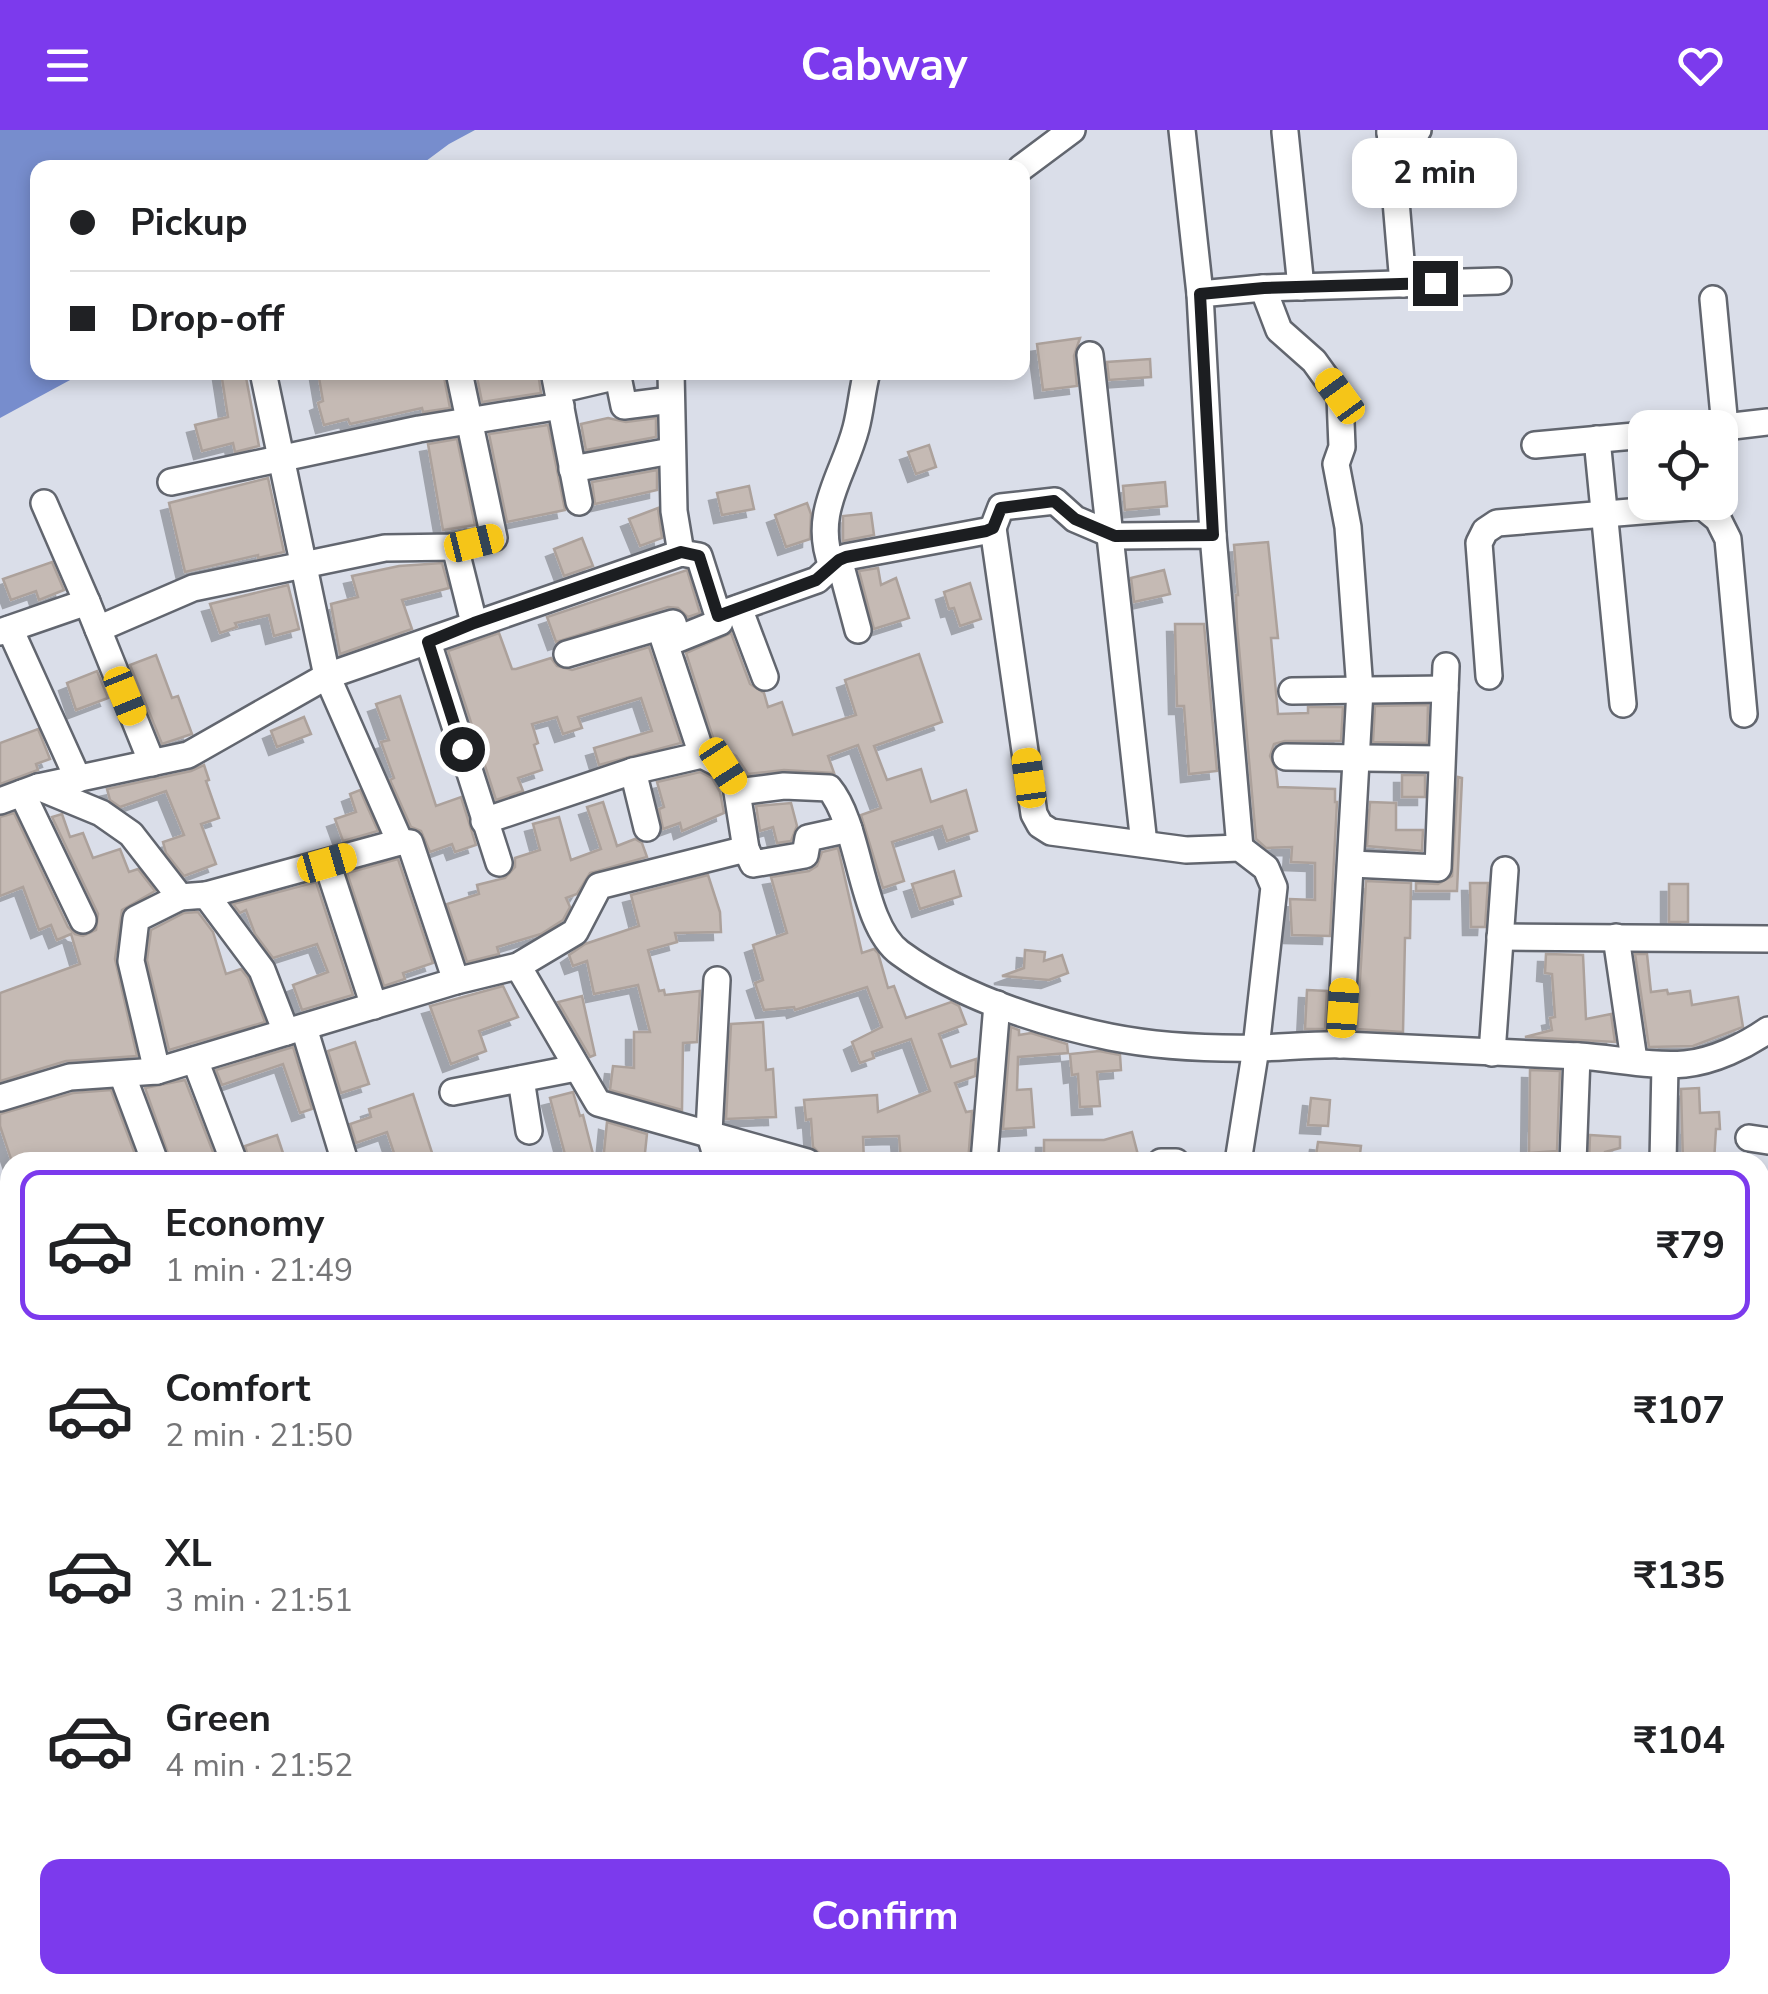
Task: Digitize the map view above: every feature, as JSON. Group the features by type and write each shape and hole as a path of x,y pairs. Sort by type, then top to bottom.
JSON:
{"street":[{"path":"1030,161 1072,130"},
{"path":"1182,130 1200,294 1213,535 1240,848"},
{"path":"1403,284 1390,132 1418,130"},
{"path":"1285,132 1301,287"},
{"path":"1200,294 1264,288 1498,282"},
{"path":"1264,288 1279,330 1314,360 1340,396 1342,447 1336,464 1348,527 1360,690 1340,1045"},
{"path":"1713,299 1719,410"},
{"path":"1090,355 1144,844"},
{"path":"265,380 326,676 400,842"},
{"path":"98,630 193,588 385,548 455,548 494,538 460,380"},
{"path":"171,482 469,422 596,380"},
{"path":"619,380 624,406 672,400"},
{"path":"672,380 674,511 681,552"},
{"path":"858,630 826,540 832,488 848,453 866,380"},
{"path":"558,390 578,502"},
{"path":"1738,425 1768,422"},
{"path":"1535,445 1628,436"},
{"path":"1597,439 1624,704"},
{"path":"572,468 671,451"},
{"path":"1213,535 1109,534 1075,519 1054,501 1001,508 993,528 1034,814 1040,825 1051,832 1186,850 1240,848 1266,868 1274,887 1240,1152"},
{"path":"44,503 152,763"},
{"path":"1489,676 1479,542 1497,522 1702,506 1712,511 1725,528 1744,714"},
{"path":"567,654 673,623 678,639 720,622 729,612 816,580 835,563 993,528"},
{"path":"455,548 474,623"},
{"path":"12,796 188,755 326,676 681,552 699,556 764,676"},
{"path":"78,779 5,631 87,602"},
{"path":"660,628 696,744 702,754 723,766 736,786 746,850 753,864 804,855 808,838 849,830"},
{"path":"428,642 499,863"},
{"path":"1292,690 1360,690 1445,678 1438,868 1352,864"},
{"path":"484,821 633,771 702,754"},
{"path":"1286,757 1441,759"},
{"path":"633,771 647,828"},
{"path":"736,786 756,792 784,786 830,788 838,799 883,932 897,952 997,1004 1076,1028 1164,1046 1340,1045 1577,1056 1665,1065 1689,1064 1720,1055 1768,1030"},
{"path":"12,796 100,813 131,834 262,970 295,1030 341,1152"},
{"path":"12,796 83,920"},
{"path":"157,1070 131,961 136,919 193,896 400,842 410,843 456,981"},
{"path":"0,1098 70,1077 157,1070 518,966 574,932 599,886 746,850"},
{"path":"327,863 374,1006"},
{"path":"1492,1053 1505,870"},
{"path":"1616,936 1634,1060"},
{"path":"1500,937 1768,939"},
{"path":"518,966 598,1103 774,1152"},
{"path":"715,1152 709,1132 717,980"},
{"path":"985,1152 997,1004"},
{"path":"1573,1152 1577,1056"},
{"path":"194,1060 230,1152"},
{"path":"1663,1152 1665,1065"},
{"path":"453,1092 576,1068"},
{"path":"122,1074 151,1152"},
{"path":"522,1078 529,1131"}],"water":[{"path":"0,130 475,130 427,160 30,160 30,380 70,380 0,418"}],"building":[{"path":"1080,338 1074,356 1077,386 1043,390 1037,344"},
{"path":"1150,359 1151,377 1109,380 1107,362"},
{"path":"222,380 247,380 259,446 235,452 233,443 202,451 195,425 228,417"},
{"path":"319,380 445,380 450,408 423,412 422,408 350,424 348,419 324,425 318,403 323,401"},
{"path":"478,380 539,380 541,393 482,402"},
{"path":"608,418 626,422 656,418 656,437 586,450 581,424"},
{"path":"548,425 565,510 507,522 489,434"},
{"path":"457,439 475,525 443,530 428,444"},
{"path":"929,445 936,467 916,474 908,452"},
{"path":"657,470 657,490 595,504 592,482"},
{"path":"268,478 284,552 185,572 169,503"},
{"path":"1165,482 1167,506 1125,510 1123,486"},
{"path":"749,486 754,509 722,515 717,493"},
{"path":"807,503 811,514 810,539 786,547 775,515"},
{"path":"658,508 662,538 640,546 629,519"},
{"path":"871,513 874,535 843,541 843,516"},
{"path":"582,538 593,566 564,576 554,549"},
{"path":"1268,542 1278,638 1271,638 1278,714 1308,713 1308,707 1343,707 1341,741 1285,741 1274,744 1270,756 1278,787 1335,789 1330,936 1292,935 1290,899 1315,900 1315,863 1291,862 1292,847 1266,848 1256,839 1234,545"},
{"path":"52,562 64,590 39,600 36,591 11,600 3,579"},
{"path":"442,563 449,588 402,600 412,629 340,654 331,604 358,597 352,576 399,566"},
{"path":"878,568 881,585 896,578 909,618 874,629 859,571"},
{"path":"687,570 700,613 688,617 678,608 668,607 556,642 547,617"},
{"path":"1164,570 1170,594 1134,602 1131,578"},
{"path":"970,583 981,619 960,626 944,592"},
{"path":"288,585 299,629 274,636 269,615 235,623 237,627 220,633 210,604"},
{"path":"1175,624 1204,624 1217,771 1189,774 1184,706 1177,706"},
{"path":"499,633 512,669 551,658 557,666 572,670 649,647 681,743 599,765 594,748 652,731 641,698 578,717 582,728 563,734 557,717 532,724 542,770 518,778 523,791 496,800 448,651"},
{"path":"731,633 750,684 764,693 768,707 782,702 793,735 856,715 845,680 919,654 942,722 874,746 887,780 921,769 931,802 966,790 977,831 947,841 942,826 892,842 904,881 883,888 861,815 881,808 858,745 828,756 834,773 784,770 748,774 736,756 715,744 686,653"},
{"path":"156,655 172,698 178,696 192,734 162,744 130,665"},
{"path":"97,671 108,698 76,710 67,683"},
{"path":"400,696 436,806 461,797 476,845 455,852 452,844 430,852 421,831 411,827 390,780 394,778 381,742 389,740 376,704"},
{"path":"1428,705 1427,743 1373,742 1375,706"},
{"path":"304,717 311,734 277,747 271,731"},
{"path":"38,729 50,759 36,764 38,770 0,784 0,743"},
{"path":"204,765 219,818 201,824 216,864 184,876 166,853 163,842 184,835 166,791 120,807 110,800 107,789"},
{"path":"700,772 712,778 720,792 724,813 682,831 680,823 663,829 659,809 664,807 657,782"},
{"path":"1402,775 1425,775 1425,797 1402,797"},
{"path":"1458,777 1462,778 1457,891 1416,891 1416,883 1438,884 1452,876"},
{"path":"360,790 378,831 343,841 335,819 356,812 350,794"},
{"path":"603,802 617,846 635,839 642,843 647,857 590,873 577,894 566,898 570,907 563,920 541,934 497,947 499,954 467,962 447,904 479,894 477,885 505,878 515,867 515,858 540,850 533,824 559,817 571,860 601,849 587,807"},
{"path":"1370,802 1396,803 1396,830 1423,830 1422,851 1367,846"},
{"path":"791,803 797,826 791,841 777,843 773,827 760,831 756,806"},
{"path":"14,813 68,927 75,934 83,936 96,930 98,914 52,817 62,814 70,837 83,833 93,858 120,849 129,872 138,869 155,891 122,910 115,959 137,1056 66,1061 0,1081 0,993 80,964 71,934 57,940 51,925 39,930 23,887 0,896 0,817"},
{"path":"838,848 862,953 874,949 878,953 888,988 894,986 906,1018 951,1002 959,1006 966,1024 939,1034 951,1067 976,1059 975,1076 955,1083 966,1112 972,1111 969,1152 900,1152 899,1136 863,1137 864,1152 818,1152 813,1147 811,1119 806,1120 804,1100 877,1095 878,1112 930,1091 911,1039 872,1052 874,1058 860,1063 852,1042 882,1027 867,987 795,1010 764,1010 755,983 763,980 753,945 787,933 771,877 809,871 817,866 822,852"},
{"path":"398,859 433,963 403,973 405,979 384,986 347,873"},
{"path":"954,871 961,896 920,909 912,884"},
{"path":"708,875 720,912 721,932 675,933 677,942 648,950 659,991 664,990 665,995 700,991 697,1042 683,1043 682,1110 610,1090 613,1066 634,1068 634,1032 650,1032 638,985 594,994 587,961 573,966 569,955 585,944 639,926 631,895"},
{"path":"1366,881 1411,883 1410,938 1405,938 1403,1032 1357,1029"},
{"path":"316,882 353,995 302,1010 293,985 328,972 317,944 273,958 255,934 246,910 240,913 233,904"},
{"path":"1470,883 1488,883 1485,927 1471,927"},
{"path":"1669,884 1688,884 1688,922 1669,922"},
{"path":"198,912 213,932 226,974 241,969 248,978 265,1022 169,1050 147,960 151,930 184,913"},
{"path":"1025,950 1045,952 1044,961 1062,955 1068,973 1049,980 1002,976 1024,968"},
{"path":"1546,954 1583,955 1586,1019 1611,1014 1615,1042 1525,1037 1552,1030 1552,974 1545,973"},
{"path":"1635,954 1647,954 1651,992 1690,991 1692,1005 1738,997 1743,1027 1693,1046 1649,1047"},
{"path":"503,986 518,1017 479,1031 486,1051 451,1064 430,1006"},
{"path":"1307,990 1327,991 1325,1029 1305,1029"},
{"path":"582,996 595,1055 590,1057 558,1002"},
{"path":"763,1022 766,1070 773,1069 776,1117 726,1119 731,1024"},
{"path":"1011,1027 1019,1030 1019,1035 1031,1033 1067,1044 1068,1053 1018,1057 1017,1090 1031,1089 1034,1127 1003,1129"},
{"path":"355,1042 369,1084 341,1093 328,1051"},
{"path":"293,1047 312,1109 300,1113 283,1064 222,1085 216,1070"},
{"path":"1099,1051 1120,1055 1121,1070 1097,1072 1100,1106 1080,1107 1078,1074 1072,1075 1070,1054"},
{"path":"1530,1070 1560,1071 1557,1151 1529,1152"},
{"path":"185,1080 213,1152 167,1152 145,1088"},
{"path":"1699,1088 1700,1113 1719,1112 1715,1152 1683,1152 1681,1089"},
{"path":"111,1090 134,1152 9,1152 0,1114 73,1093"},
{"path":"573,1092 592,1152 564,1152 550,1098"},
{"path":"413,1094 432,1152 394,1152 387,1132 356,1143 350,1124 371,1117 369,1109"},
{"path":"1311,1098 1330,1100 1328,1126 1308,1125"},
{"path":"607,1122 647,1134 645,1152 604,1152"},
{"path":"1132,1132 1137,1152 1044,1152 1044,1140 1104,1140"},
{"path":"277,1135 283,1152 247,1152 245,1146"},
{"path":"1590,1135 1620,1137 1620,1148 1589,1152"},
{"path":"1318,1142 1361,1146 1360,1152 1316,1152"}],"route":[{"path":"462,749 428,642 681,552 699,556 718,616 816,580 846,557 986,531 993,528 1001,508 1054,501 1075,519 1115,536 1213,535 1200,294 1264,288 1435,283"}]}
